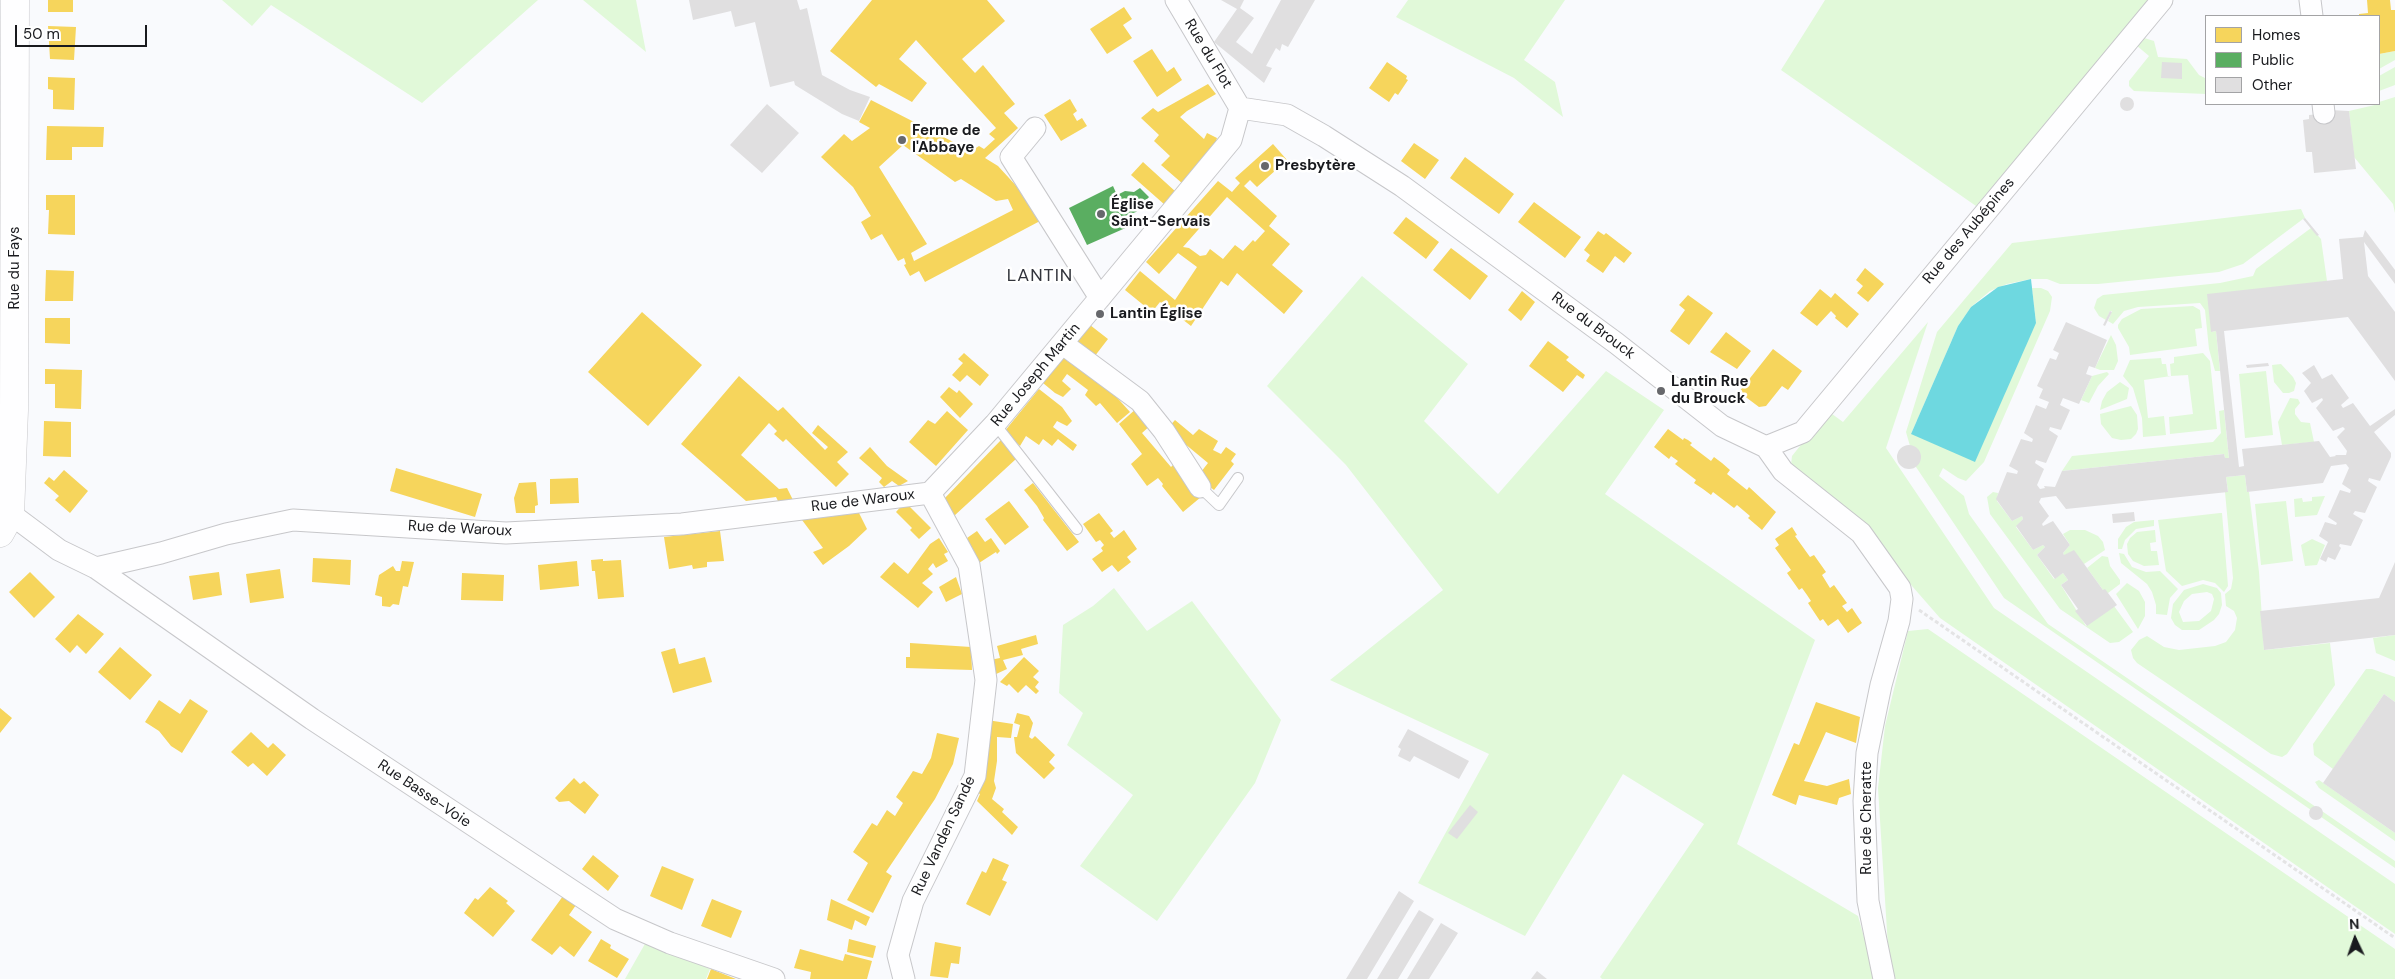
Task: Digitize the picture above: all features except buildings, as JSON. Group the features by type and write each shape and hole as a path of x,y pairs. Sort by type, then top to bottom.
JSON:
{"street":[{"name":"Rue du Fays","path":"3,518 14,410 16,0"},
{"name":"Rue du Flot","path":"1176,0 1240,108"},
{"name":"Rue des Aubépines","path":"1766,447 1803,432 2162,0"},
{"path":"2310,0 2312,15"},
{"name":"Rue Joseph Martin","path":"930,493 995,424 1231,140 1240,108"},
{"name":"Rue du Brouck","path":"1240,108 1287,115 1402,186 1616,343 1722,426 1766,447 1783,471 1862,533 1900,588 1902,599"},
{"path":"1035,128 1010,157 1100,298"},
{"path":"1062,344 1140,401 1164,431 1200,487"},
{"name":"Rue de Waroux","path":"96,568 161,553 226,534 293,520 506,532 682,524 930,493"},
{"name":"Rue Vanden Sande","path":"904,979 898,955 914,900 975,776 986,680 969,565 930,493"},
{"path":"3,518 59,550 96,568"},
{"name":"Rue Basse-Voie","path":"96,568 320,725 615,919 670,943 774,979"},
{"name":"Rue de Cheratte","path":"1884,979 1868,901 1864,801 1867,753 1881,684 1899,621 1902,599"}],"lane":[{"path":"995,424 1077,529"},
{"path":"1200,487 1219,504 1238,478"}],"path":[{"path":"1902,599 2395,938"}],"green space":[{"path":"222,0 538,0 422,103 271,5 252,26"},
{"path":"583,0 636,0 646,52"},
{"path":"1408,0 1565,0 1524,60 1555,82 1563,117 1514,78 1396,17"},
{"path":"1825,0 2150,0 1976,206 1781,70"},
{"path":"2141,37 2154,41 2158,57 2187,59 2199,75 2205,78 2205,94 2134,91 2129,86 2129,81 2149,56 2136,45"},
{"path":"2395,51 2395,60 2380,68 2380,54"},
{"path":"2395,67 2395,85 2380,91 2380,75"},
{"path":"2395,97 2395,213 2393,204 2354,157 2349,111 2380,105 2380,102"},
{"path":"2301,209 2305,218 2243,264 2219,272 2098,284 2060,284 2047,279 2031,279 2007,284 1990,291 1971,307 1958,326 1911,434 2036,323 2032,288 2041,288 2048,291 2052,297 2050,311 1984,462 1966,481 1943,468 1939,476 1964,496 1969,514 2048,624 2395,861 2395,868 2004,598 1916,467 1906,432 1937,332 2012,243"},
{"path":"2311,228 2321,239 2327,281 2211,332 2216,331 2220,371 2215,371 2209,349 2205,310 2200,303 2138,307 2124,311 2113,324 2108,321 2112,311 2110,311 2106,320 2099,316 2094,308 2097,299 2103,295 2220,283 2253,276 2256,269"},
{"path":"1362,276 1468,364 1424,421 1498,494 1606,371 1664,410 1605,494 1815,640 1737,844 1858,916 1876,979 1602,979 1600,977 1704,824 1623,774 1525,936 1418,883 1489,754 1330,680 1443,590 1346,465 1267,386"},
{"path":"2193,306 2200,310 2202,328 2195,329 2197,346 2130,355 2129,347 2118,328 2122,319 2141,309"},
{"path":"1928,322 1886,448 1994,608 2395,884 2395,934 1940,618 1898,570 1791,465 1792,456 1828,411 1843,422"},
{"path":"2111,335 2116,345 2118,361 2114,370 2100,370 2095,368"},
{"path":"2203,353 2210,361 2217,429 2170,434 2169,417 2193,414 2188,375 2171,376 2170,364 2174,363 2174,357"},
{"path":"2161,358 2162,364 2166,364 2168,376 2144,380 2148,418 2164,416 2166,435 2143,437 2142,418 2133,388 2123,376 2130,360"},
{"path":"2281,364 2296,383 2294,391 2289,393 2283,393 2274,382 2272,365"},
{"path":"2266,371 2273,435 2245,438 2239,374"},
{"path":"2107,372 2109,374 2098,386 2089,403 2081,400 2092,376"},
{"path":"2120,382 2129,388 2127,399 2100,410 2107,392"},
{"path":"2290,398 2298,399 2300,403 2295,409 2295,414 2301,422 2310,423 2314,442 2282,445 2278,422"},
{"path":"2131,406 2137,415 2138,429 2136,434 2131,439 2121,440 2112,438 2101,424 2100,414"},
{"path":"2224,410 2229,458 2225,458 2224,454 2062,471 2072,456 2213,442 2221,433 2219,411"},
{"path":"2245,475 2247,492 2249,492 2259,572 2264,650 2330,643 2335,685 2287,754 2282,757 2271,754 2137,663 2133,658 2131,650 2139,640 2147,636 2164,647 2179,650 2215,646 2226,642 2235,630 2237,618 2234,611 2226,606 2225,594 2231,589 2233,578 2225,492 2228,491 2226,477"},
{"path":"1993,492 1998,493 1997,501 2012,521 2022,516 2023,519 2016,527 2033,550 2043,545 2045,547 2037,555 2054,579 2063,573 2068,580 2061,585 2086,626 2114,606 2133,632 2119,642 2110,643 2060,609 1990,514 1987,497"},
{"path":"2325,496 2317,515 2295,517 2294,499 2302,498 2303,502 2312,501 2312,497"},
{"path":"2286,501 2293,561 2261,565 2255,504"},
{"path":"2222,513 2228,586 2224,592 2215,583 2203,580 2182,586 2166,571 2158,520"},
{"path":"2154,520 2154,526 2136,529 2125,540 2122,549 2118,549 2118,539 2126,527 2134,522"},
{"path":"2070,530 2085,530 2098,536 2103,542 2105,550 2084,564 2064,555 2063,553 2070,545 2063,534"},
{"path":"2155,530 2156,542 2150,543 2151,551 2157,551 2159,565 2144,566 2133,561 2128,554 2127,544 2130,538 2137,532"},
{"path":"2312,539 2325,545 2317,565 2305,566 2301,545"},
{"path":"2119,553 2124,554 2132,567 2146,572 2160,571 2178,589 2170,598 2167,615 2156,614 2156,605 2152,592 2147,584 2121,563"},
{"path":"2102,556 2108,557 2110,566 2120,580 2120,584 2108,593 2103,590 2087,568"},
{"path":"2127,583 2139,591 2145,602 2145,616 2138,629 2116,594"},
{"path":"2203,584 2217,588 2221,593 2222,605 2219,614 2214,620 2199,630 2182,630 2175,625 2171,618 2173,604 2184,590","holes":["2207,592 2212,594 2214,599 2211,611 2199,621 2183,622 2179,612 2184,601 2192,594"]},
{"path":"1114,588 1147,631 1192,601 1281,720 1255,783 1157,921 1080,866 1133,795 1067,745 1083,713 1059,693 1063,625 1093,606"},
{"path":"1928,629 2395,949 2395,979 1890,979 1878,788 1885,726 1908,631"},
{"path":"2395,635 2395,661 2376,653 2373,638"},
{"path":"2366,669 2372,669 2395,677 2395,702 2384,694 2333,769 2314,755 2313,744"},
{"path":"2319,780 2395,833 2395,841 2319,788 2315,782"},
{"path":"646,942 710,969 706,979 625,979"}],"water":[{"path":"2031,279 2036,323 1975,462 1911,434 1958,326 1971,307 1998,287"}],"place":[{"name":"Ferme de l'Abbaye","path":"902,140"},
{"name":"Presbytère","path":"1265,166"},
{"name":"Église Saint-Servais","path":"1101,214"},
{"name":"Lantin Église","path":"1100,314"},
{"name":"Lantin Rue du Brouck","path":"1661,391"}],"district":[{"name":"LANTIN","path":"1040,276"}]}
